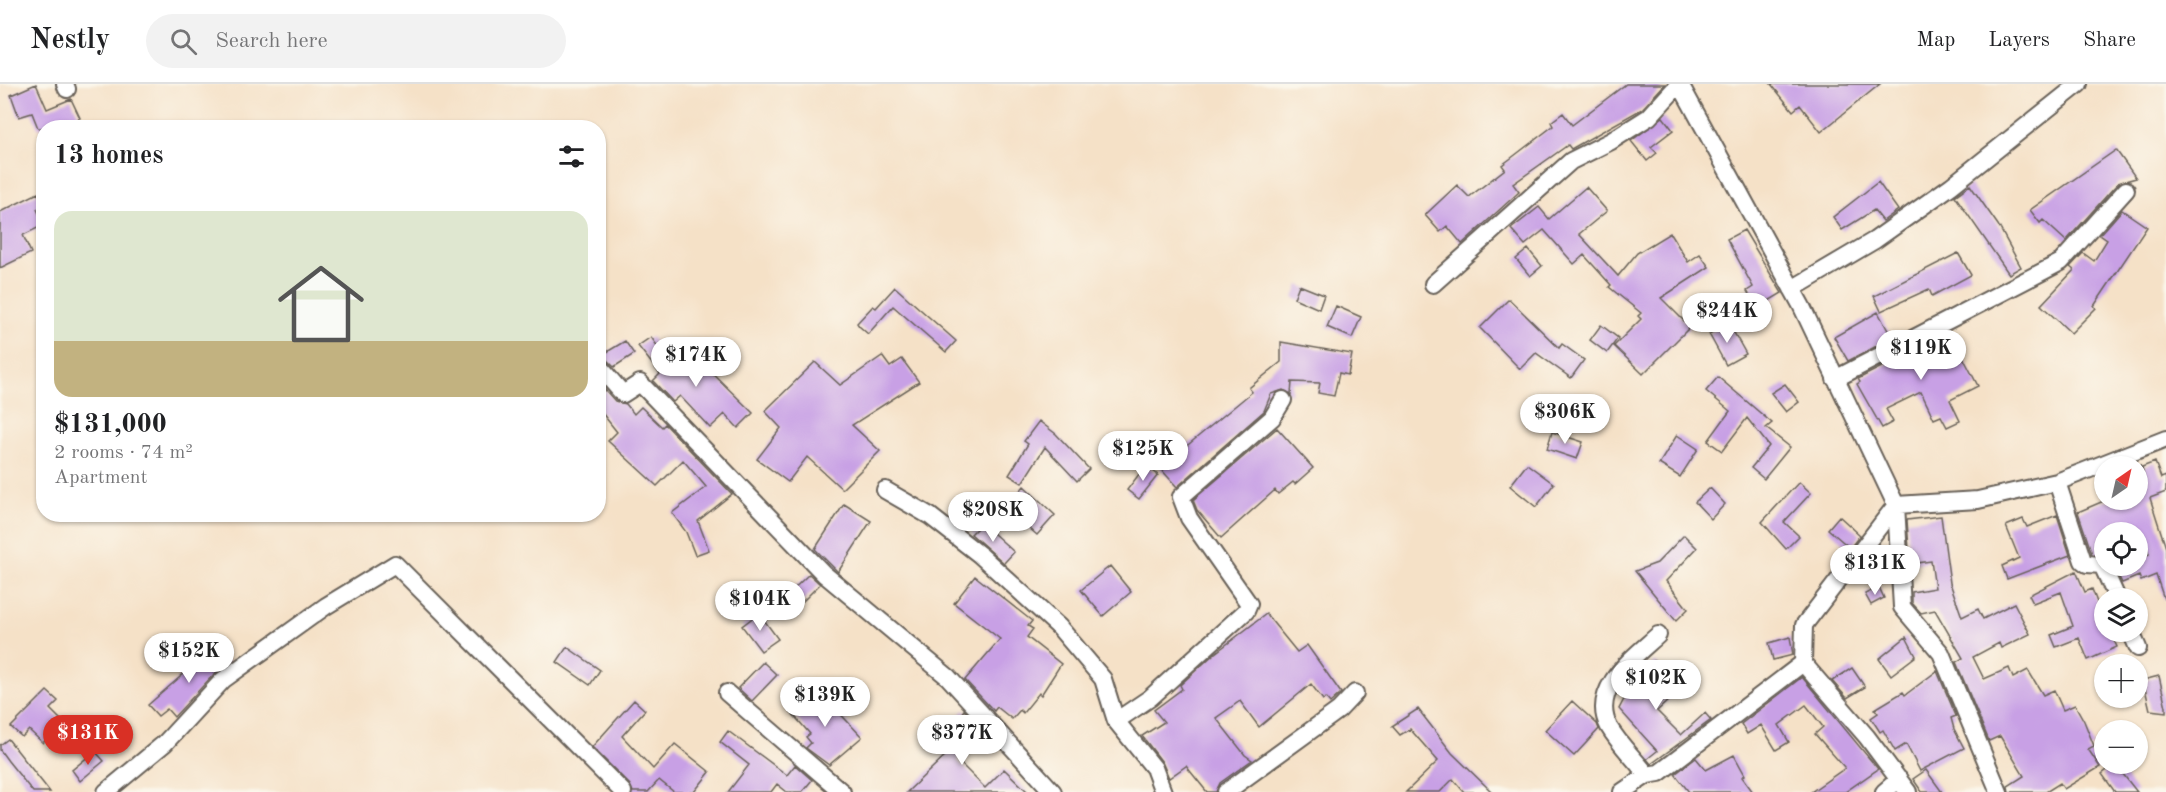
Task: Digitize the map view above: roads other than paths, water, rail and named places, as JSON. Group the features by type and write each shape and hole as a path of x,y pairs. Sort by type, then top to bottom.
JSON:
{"street":[{"path":"1433,284 1571,160 1611,141 1649,117 1680,84 1792,289 1896,505 1902,607 1941,653 1999,792"},
{"path":"1792,289 1875,240 1942,193 2079,84"},
{"path":"1835,379 2061,262 2126,190"},
{"path":"606,374 623,394 640,383 824,574 948,677 1053,792"},
{"path":"1116,722 1150,698 1246,611 1249,604 1246,598 1189,518 1181,497 1272,418 1283,400"},
{"path":"1884,792 1904,786 1803,663 1804,625 1896,505 1978,500 2057,482 2166,440"},
{"path":"2057,482 2083,561 2087,564 2102,565 2112,588"},
{"path":"885,490 930,516 980,555 1059,627 1103,680 1116,722 1154,768 1163,792"},
{"path":"106,792 165,743 223,680 326,606 395,564 623,792"},
{"path":"1647,775 1609,727 1603,711 1605,697 1617,674 1658,635"},
{"path":"2135,642 2138,648"},
{"path":"1622,792 1647,775 1659,773 1803,663"},
{"path":"727,693 842,792"},
{"path":"1226,792 1339,710 1355,693"}]}
